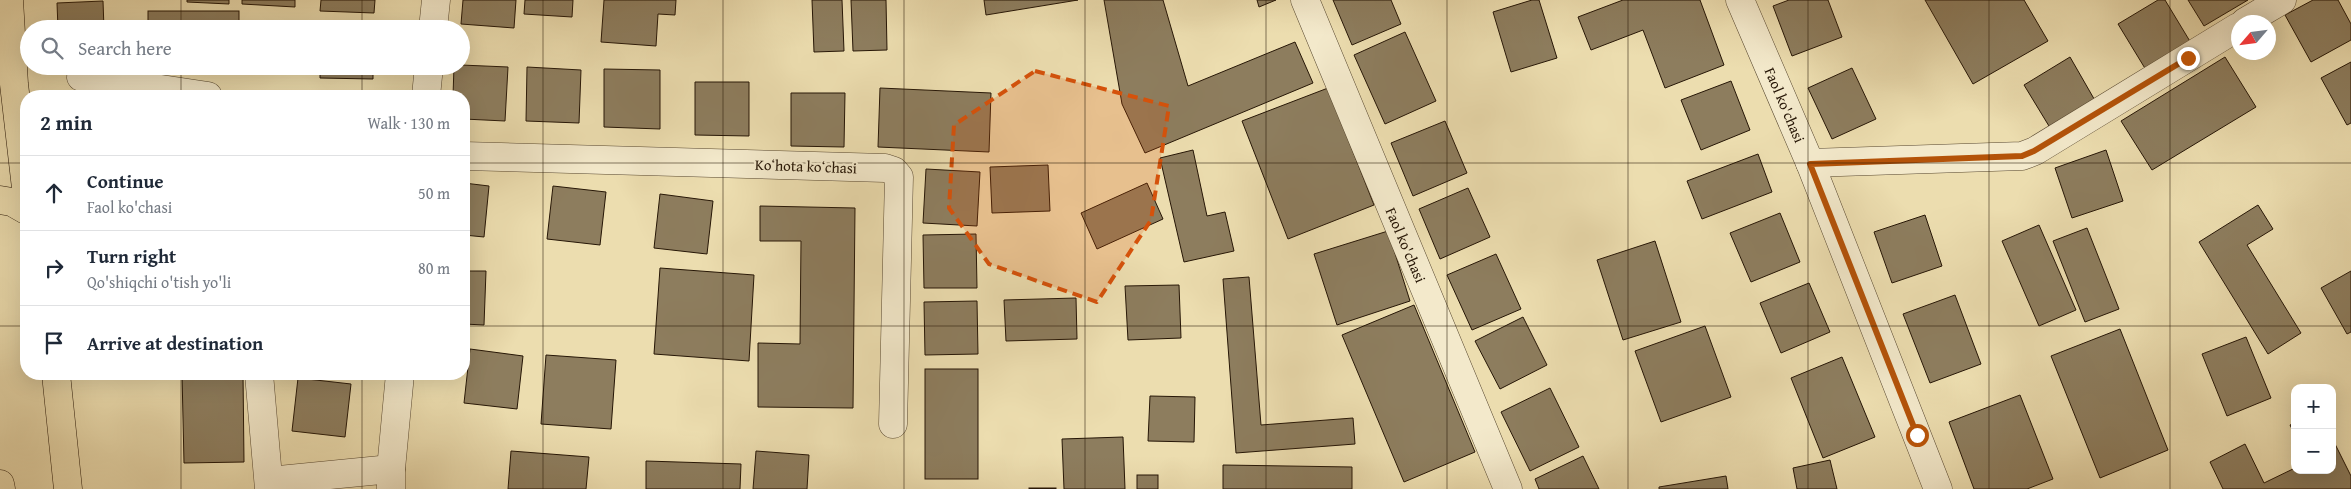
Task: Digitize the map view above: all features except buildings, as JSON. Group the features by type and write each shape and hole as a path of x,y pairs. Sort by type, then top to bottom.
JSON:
{"main road":[{"path":"9,0 20,138"},
{"path":"0,200 12,202 20,207"},
{"path":"57,380 68,489"},
{"path":"0,484 0,489"}],"street":[{"path":"434,20 436,0"},
{"name":"Faol ko'chasi","path":"1305,0 1508,489"},
{"name":"Faol ko'chasi","path":"1740,0 1810,164 1938,489"},
{"path":"2257,15 2282,0"},
{"path":"1810,164 2022,156 2034,151 2231,30"},
{"path":"427,90 428,75"},
{"path":"81,77 168,90"},
{"name":"Koʻhota koʻchasi","path":"470,156 885,168 894,171 899,177 893,424"},
{"path":"260,380 269,485 391,479 399,380"}],"highlighted area":[{"path":"1035,71 1169,106 1151,220 1097,302 989,264 949,208 954,125"}],"route":[{"path":"1917,435 1810,164 2022,156 2034,151 2188,58"}]}
